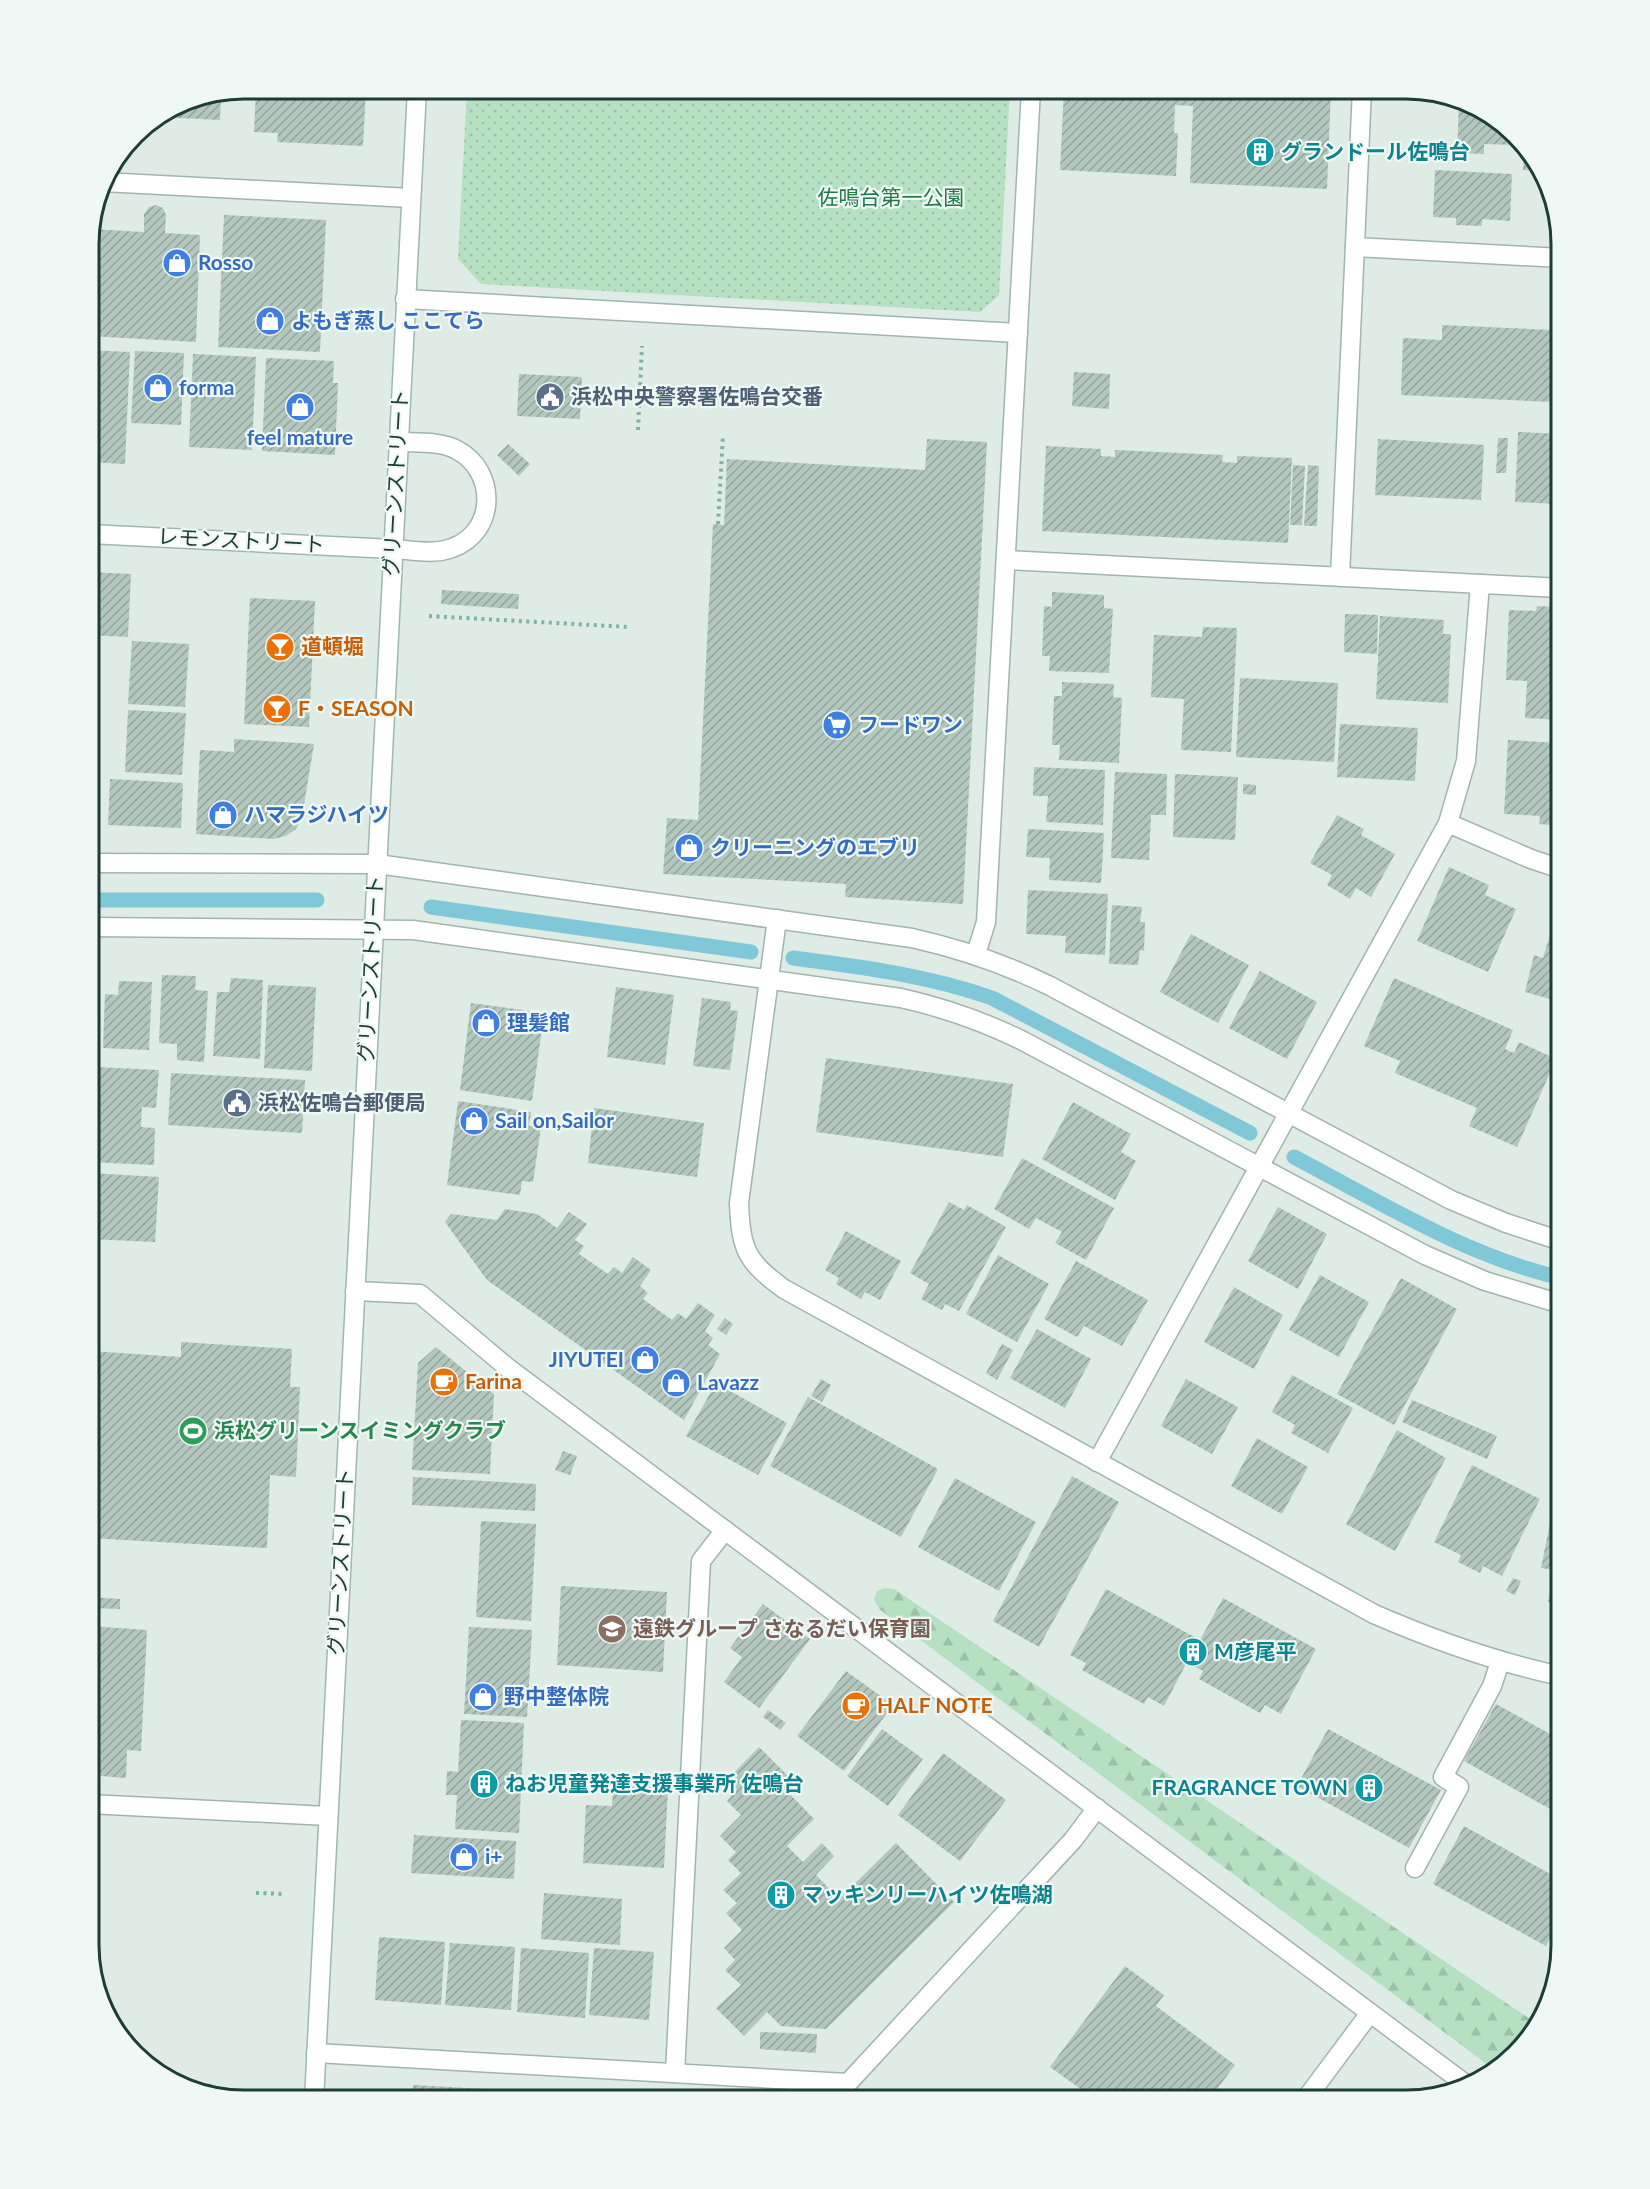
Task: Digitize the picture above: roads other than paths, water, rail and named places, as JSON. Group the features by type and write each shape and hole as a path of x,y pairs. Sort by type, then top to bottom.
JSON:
{"street":[{"name":"グリーンストリート","path":"314,2090 416,99"},
{"path":"976,954 986,922 1030,99"},
{"path":"1340,577 1362,99"},
{"path":"113,183 411,198"},
{"path":"1355,248 1551,257"},
{"path":"405,299 1018,333"},
{"path":"393,549 432,551 451,549 467,541 479,527 487,510 487,492 482,474 471,459 446,447 398,442"},
{"name":"レモンストリート","path":"99,534 393,549"},
{"path":"1006,560 1551,587"},
{"path":"1097,1462 1448,823 1466,761 1480,584"},
{"path":"1448,823 1551,865"},
{"path":"99,863 377,864 912,938 976,954 1007,964 1050,986 1451,1200 1506,1223 1551,1237"},
{"path":"777,919 739,1203 740,1238 756,1268 784,1289 1374,1614 1441,1643 1500,1662 1551,1674"},
{"path":"99,927 413,930 901,998 943,1007 983,1021 1425,1255 1485,1281 1551,1301"},
{"path":"355,1290 420,1294 508,1368 1459,2080"},
{"path":"675,2073 701,1561 725,1530"},
{"path":"1415,1868 1459,1787 1443,1777 1492,1686 1500,1662"},
{"path":"99,1805 328,1816"},
{"path":"316,2053 848,2083 1073,1840 1097,1808"},
{"path":"1312,2090 1370,2013"}],"waterway":[{"path":"99,900 317,900"},
{"path":"431,907 751,952"},
{"path":"793,958 943,983 992,998 1250,1133"},
{"path":"1294,1157 1457,1242 1491,1256 1551,1275"}],"place":[{"name":"グランドール佐鳴台","path":"1260,152"},
{"name":"Rosso","path":"177,263"},
{"name":"よもぎ蒸し ここてら","path":"270,321"},
{"name":"forma","path":"158,388"},
{"name":"浜松中央警察署佐鳴台交番","path":"550,397"},
{"name":"feel mature","path":"300,407"},
{"name":"道頓堀","path":"280,647"},
{"name":"F・SEASON","path":"277,709"},
{"name":"フードワン","path":"837,725"},
{"name":"ハマラジハイツ","path":"223,815"},
{"name":"クリーニングのエブリ","path":"689,848"},
{"name":"理髪館","path":"486,1023"},
{"name":"浜松佐鳴台郵便局","path":"237,1103"},
{"name":"Sail on,Sailor","path":"474,1121"},
{"name":"JIYUTEI","path":"645,1360"},
{"name":"Farina","path":"444,1382"},
{"name":"Lavazz","path":"676,1383"},
{"name":"浜松グリーンスイミングクラブ","path":"193,1431"},
{"name":"遠鉄グループ さなるだい保育園","path":"612,1629"},
{"name":"M彦尾平","path":"1193,1652"},
{"name":"野中整体院","path":"483,1697"},
{"name":"HALF NOTE","path":"856,1706"},
{"name":"ねお児童発達支援事業所 佐鳴台","path":"484,1784"},
{"name":"FRAGRANCE TOWN","path":"1369,1788"},
{"name":"i+","path":"464,1857"},
{"name":"マッキンリーハイツ佐鳴湖","path":"781,1895"}],"park label":[{"name":"佐鳴台第一公園","path":"891,198"}]}
